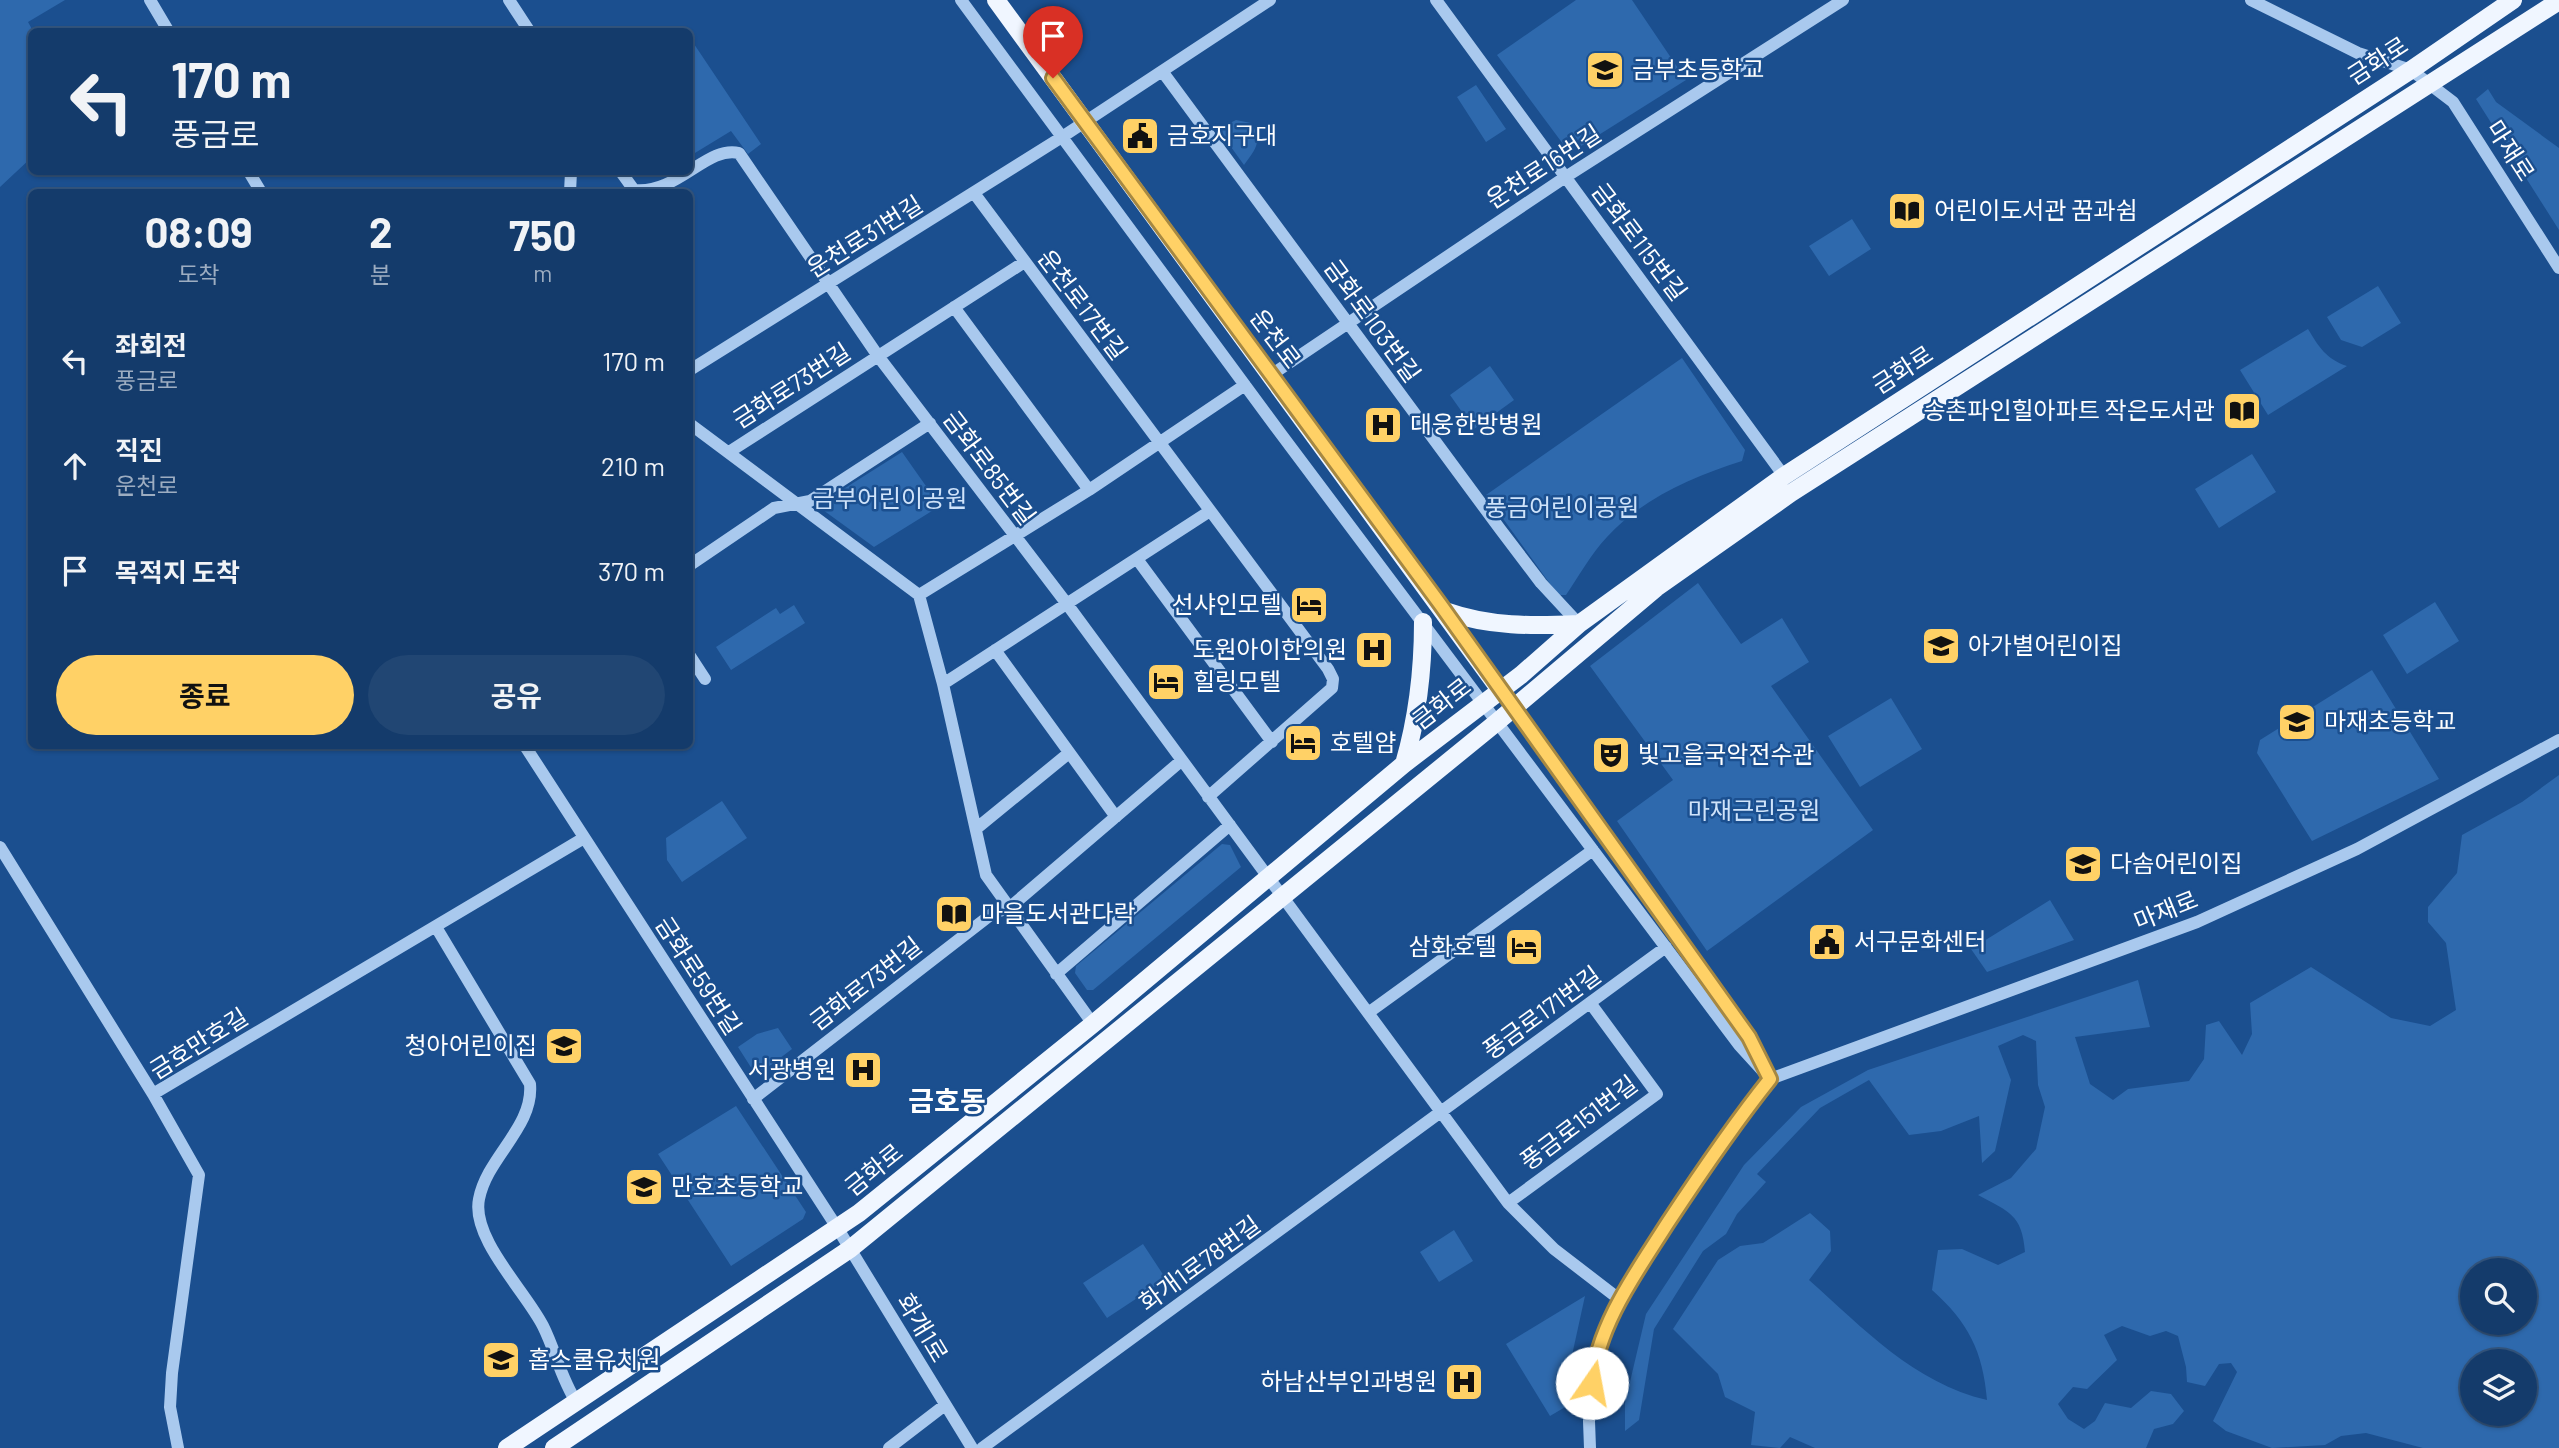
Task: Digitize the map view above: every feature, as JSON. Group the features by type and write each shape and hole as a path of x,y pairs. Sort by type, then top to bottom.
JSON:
{"main road":[{"name":"운천로","path":"996,0 1445,611 1500,690"},
{"name":"금화로","path":"507,1448 578,1404 838,1229 1093,1024 1267,876 1579,624 1784,476 2411,70 2513,0"},
{"name":"금화로","path":"554,1448 850,1249 1497,722 1656,588 1791,493 2432,86 2559,1"},
{"path":"1445,611 1468,619 1514,626 1579,624"},
{"path":"1404,764 1414,730 1423,677 1423,622"}],"street":[{"path":"150,0 167,28"},
{"path":"509,0 527,28"},
{"name":"운천로","path":"961,0 1482,704 1739,1045 1770,1079"},
{"name":"운천로31번길","path":"693,368 1062,137 1270,0"},
{"name":"금화로115번길","path":"1436,0 1784,476"},
{"name":"운천로16번길","path":"1271,374 1564,177 1843,0"},
{"name":"마재로","path":"2251,0 2358,53 2411,70 2453,102 2559,268"},
{"name":"금화로103번길","path":"1162,71 1541,583 1579,624"},
{"name":"금화로85번길","path":"693,170 720,153 739,153 878,356 1067,604 1267,876"},
{"name":"금화로85번길","path":"658,189 685,175"},
{"name":"운천로17번길","path":"974,193 1159,442"},
{"path":"878,356 1023,262"},
{"path":"954,307 1089,490"},
{"name":"금화로73번길","path":"729,452 878,356"},
{"path":"1093,1024 986,875 943,684 919,596 1089,490 1245,385"},
{"path":"693,563 774,508 810,501 930,423"},
{"name":"금화로73번길","path":"693,426 919,596"},
{"path":"1159,442 1333,679 1332,688 1208,797"},
{"path":"943,684 1210,511"},
{"path":"1137,559 1272,742"},
{"path":"995,650 1116,817"},
{"path":"693,661 705,679"},
{"name":"운천로","path":"1500,690 1749,1037 1770,1079"},
{"name":"마재로","path":"1770,1079 2197,922 2357,849 2559,740"},
{"name":"금화로59번길","path":"527,749 838,1229"},
{"path":"977,828 1069,753"},
{"name":"금화로73번길","path":"753,1099 993,913 1009,908 1181,761"},
{"path":"1055,974 1230,825"},
{"name":"금호만호길","path":"178,1448 170,1408 172,1373 199,1175 153,1094 583,838"},
{"path":"0,847 153,1094"},
{"path":"1368,1013 1593,850"},
{"name":"풍금로151번길","path":"1267,876 1508,1203 1554,1249 1619,1299"},
{"path":"436,927 530,1084 529,1109 494,1160 478,1200 479,1208 485,1233 543,1326 564,1383 578,1404"},
{"name":"풍금로171번길","path":"1442,1112 1666,947"},
{"name":"풍금로151번길","path":"1508,1203 1657,1094 1591,1004"},
{"path":"1590,1448 1588,1421 1594,1364 1619,1299 1706,1163 1770,1079"},
{"name":"화개1로78번길","path":"982,1448 1442,1112"},
{"name":"화개1로","path":"838,1229 972,1448"},
{"path":"888,1448 945,1405"}],"green space":[{"path":"0,0 65,0 28,22 31,28 28,28 28,161 0,187"},
{"name":"금부초등학교","path":"1576,0 1632,0 1686,80 1578,148 1563,144 1497,55"},
{"path":"693,42 761,144 748,154 731,131 693,154"},
{"path":"1476,85 1506,129 1486,142 1457,97"},
{"path":"2488,89 2496,102 2559,148 2559,230 2476,99"},
{"path":"1236,120 1251,123 1257,135 1255,149 1244,165 1218,129"},
{"path":"1852,219 1871,249 1829,276 1809,246"},
{"path":"2378,286 2401,323 2362,347 2341,340 2327,317"},
{"path":"2308,329 2324,352 2347,366 2268,415 2240,370"},
{"name":"풍금어린이공원","path":"1682,358 1745,450 1742,461 1669,490 1636,511 1601,544 1566,595 1558,595 1486,495"},
{"path":"1490,366 1514,400 1474,429 1450,395"},
{"name":"금부어린이공원","path":"902,452 940,506 874,547 823,510 823,502"},
{"path":"2252,454 2276,492 2219,528 2195,489"},
{"name":"마재근린공원","path":"1698,583 1741,644 1782,618 1809,662 1771,686 1873,830 1707,951 1617,821 1673,780 1590,666"},
{"path":"2435,602 2459,641 2407,674 2383,635"},
{"path":"794,605 805,623 731,670 716,647 776,608 780,614"},
{"path":"2372,670 2439,779 2312,841 2257,753 2260,740"},
{"path":"1891,698 1922,749 1860,787 1828,736"},
{"path":"2559,775 2559,1448 2423,1448 2366,1433 2341,1436 2325,1445 2272,1448 2226,1431 2213,1421 2237,1372 2231,1363 2219,1364 2205,1386 2187,1382 2178,1336 2166,1331 2150,1336 2122,1326 2104,1335 2117,1360 2087,1389 2073,1387 2058,1404 2068,1419 2084,1429 2095,1421 2105,1403 2131,1408 2151,1391 2171,1394 2184,1411 2173,1424 2154,1429 2146,1448 1815,1448 1790,1437 1780,1448 1751,1445 1755,1412 1725,1397 1718,1374 1673,1329 1718,1260 1740,1246 1763,1243 1810,1213 1830,1231 1831,1251 1809,1280 1870,1335 1913,1367 1936,1381 1987,1400 1982,1367 1972,1339 1955,1314 1932,1290 1938,1250 1962,1249 1998,1265 2025,1252 2017,1222 2006,1210 1978,1195 2011,1178 2036,1149 2045,1107 2038,1085 2036,1041 2023,1035 1998,1046 2011,1080 1995,1151 1982,1163 1979,1116 1941,1131 1909,1135 1869,1080 1820,1108 1757,1174 1766,1182 1737,1214 1726,1234 1703,1251 1654,1329 1639,1420 1625,1431 1625,1403 1646,1314 1744,1165 1801,1107 1868,1070 2138,980 2150,1027 2075,1037 2090,1084 2113,1100 2128,1089 2189,1081 2204,1059 2206,1025 2219,1021 2242,1055 2252,1034 2250,1003 2311,967 2391,1018 2430,1026 2456,1010 2446,943 2428,922 2428,907 2457,873 2462,835 2522,802"},
{"path":"722,801 747,838 682,882 667,860 666,838"},
{"path":"1222,844 1230,845 1241,867 1093,990 1087,990 1075,973 1076,966"},
{"path":"2050,900 2074,940 1987,972 1971,949"},
{"path":"778,1028 792,1049 759,1074 752,1069 738,1047 757,1034"},
{"path":"736,1106 806,1212 803,1219 731,1266 658,1154"},
{"path":"1454,1230 1473,1261 1439,1282 1420,1252"},
{"path":"1143,1244 1166,1279 1107,1318 1083,1283"},
{"path":"1585,1296 1569,1369 1567,1406 1550,1416 1506,1344"}],"place":[{"name":"금부초등학교","path":"1605,70"},
{"name":"금호지구대","path":"1140,136"},
{"name":"어린이도서관 꿈과쉼","path":"1907,211"},
{"name":"송촌파인힐아파트 작은도서관","path":"2242,411"},
{"name":"대웅한방병원","path":"1383,425"},
{"name":"선샤인모텔","path":"1309,605"},
{"name":"아가별어린이집","path":"1941,646"},
{"name":"도원아이한의원","path":"1374,650"},
{"name":"힐링모텔","path":"1166,682"},
{"name":"마재초등학교","path":"2297,722"},
{"name":"호텔얌","path":"1303,743"},
{"name":"빛고을국악전수관","path":"1611,755"},
{"name":"다솜어린이집","path":"2083,864"},
{"name":"마을도서관다락","path":"954,914"},
{"name":"서구문화센터","path":"1827,942"},
{"name":"삼화호텔","path":"1524,947"},
{"name":"청아어린이집","path":"564,1046"},
{"name":"서광병원","path":"863,1070"},
{"name":"만호초등학교","path":"644,1187"},
{"name":"홉스쿨유치원","path":"501,1360"},
{"name":"하남산부인과병원","path":"1464,1382"}],"district":[{"name":"금호동","path":"947,1101"}],"route":[{"path":"1053,78 1108,157 1440,604 1749,1037 1770,1079 1706,1163 1619,1299 1594,1364 1592,1383"}]}
